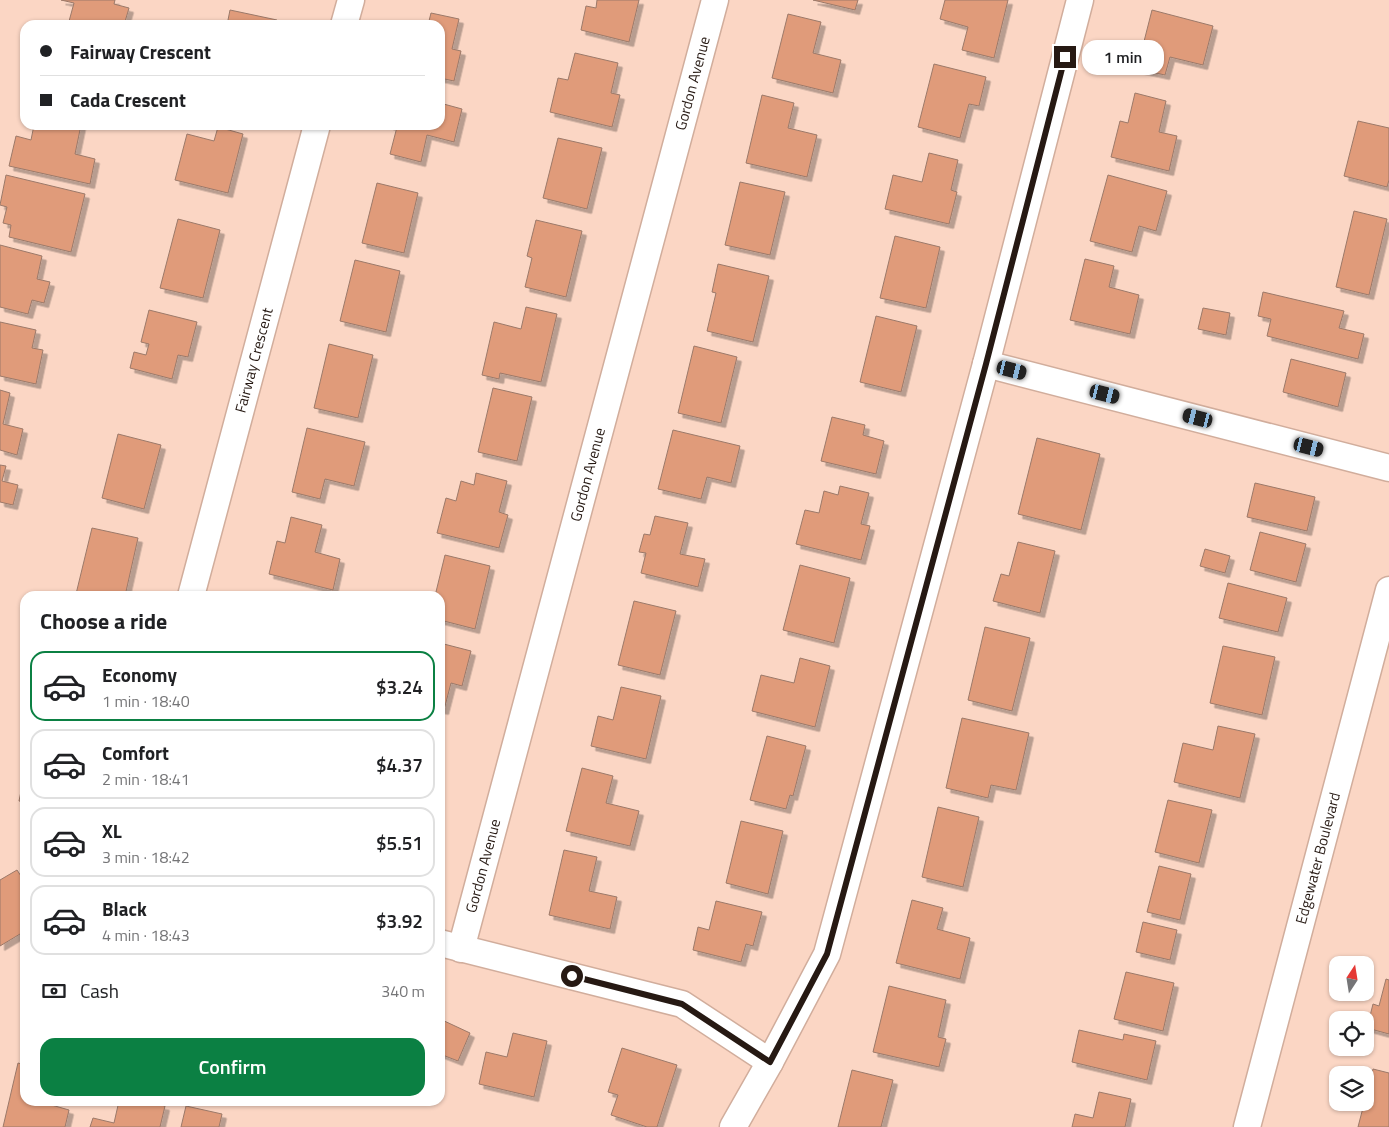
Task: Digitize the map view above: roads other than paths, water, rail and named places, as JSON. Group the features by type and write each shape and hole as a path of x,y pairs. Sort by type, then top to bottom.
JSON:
{"street":[{"path":"345,20 351,0"},
{"name":"Gordon Avenue","path":"451,946 715,0"},
{"path":"733,1127 827,954 986,364 1080,0"},
{"name":"Fairway Crescent","path":"192,591 316,130"},
{"path":"986,364 1389,468"},
{"name":"Edgewater Boulevard","path":"1247,1127 1389,590"},
{"path":"451,946 682,1004 770,1062"}]}
